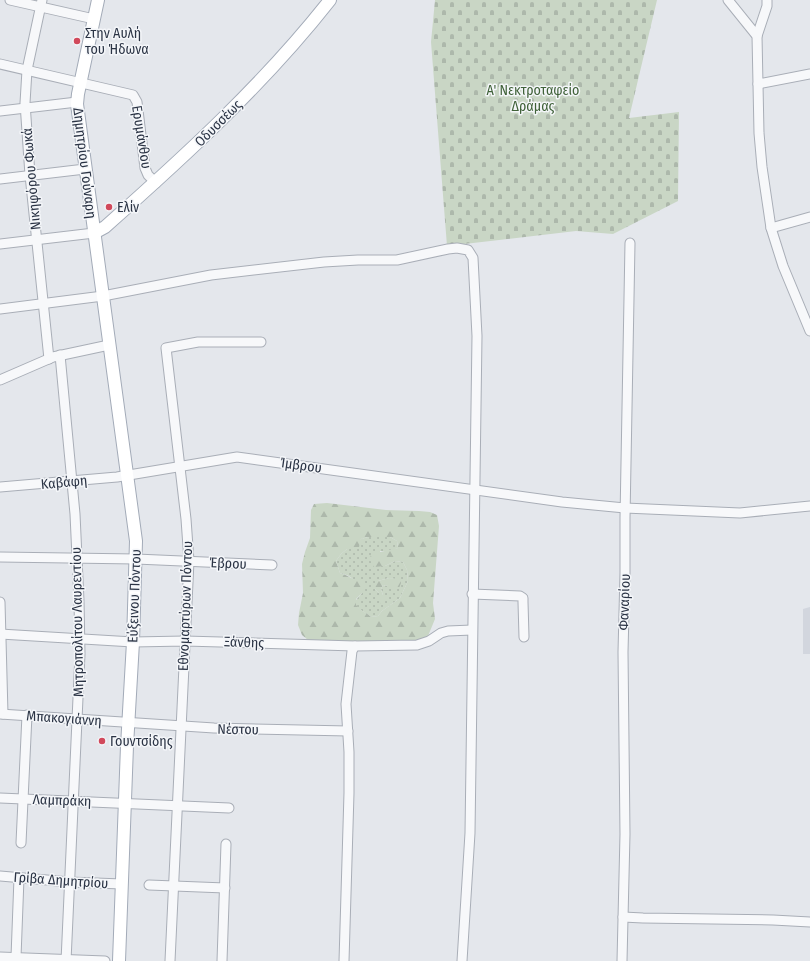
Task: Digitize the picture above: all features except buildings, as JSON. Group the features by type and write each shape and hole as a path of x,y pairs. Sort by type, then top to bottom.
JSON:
{"main road":[{"name":"Δημητρίου Γούναρη","path":"94,233 77,102 98,0"},
{"name":"Οδυσσέως","path":"94,233 106,227 156,183 235,106 307,28 330,0"},
{"name":"Εύξεινου Πόντου","path":"94,233 136,534 133,642 128,722 119,961"}],"street":[{"path":"10,0 41,3 94,19"},
{"path":"728,0 757,36"},
{"path":"767,0 757,36 760,140 771,228 785,272 810,331"},
{"name":"Νικηφόρου Φωκά","path":"41,3 27,70 25,108 30,175 50,359"},
{"path":"0,64 80,82"},
{"path":"758,84 810,74"},
{"name":"Ερυμάνθου","path":"80,82 130,93 134,96 137,102 145,168 148,175 156,183"},
{"path":"0,111 77,102"},
{"path":"0,179 85,169"},
{"path":"771,228 810,217"},
{"path":"0,244 94,233"},
{"name":"Φαναρίου","path":"622,961 625,827 622,681 630,243"},
{"path":"0,309 103,296 215,275 324,262 397,260 457,248 468,250 473,258 477,336 472,594 470,834 462,961"},
{"name":"Εθνομαρτύρων Πόντου","path":"170,961 189,561 186,519 166,348 198,342 261,342"},
{"path":"0,380 60,355 109,345"},
{"name":"Μητροπολίτου Λαυρεντίου","path":"60,355 72,481 80,639 78,719 66,960"},
{"name":"Ίμβρου","path":"127,475 230,457 241,457 562,502 625,508 740,513 810,506"},
{"name":"Καβάφη","path":"0,487 127,475"},
{"name":"Έβρου","path":"0,557 136,559 272,565"},
{"path":"472,594 520,596 523,598 524,637"},
{"path":"0,602 2,714"},
{"name":"Ξάνθης","path":"1,634 133,642 185,641 355,646 417,645 429,642 442,633 448,631 472,630"},
{"path":"344,961 349,793 346,704 352,651 355,646"},
{"name":"Μπακογιάννη","path":"2,714 128,722"},
{"path":"21,843 26,715"},
{"name":"Νέστου","path":"128,722 226,729 348,731"},
{"name":"Λαμπράκη","path":"0,798 229,808"},
{"path":"222,961 226,844"},
{"name":"Γρίβα Δημητρίου","path":"0,876 70,882 122,884"},
{"path":"16,957 19,878"},
{"path":"149,885 225,888"},
{"path":"623,917 810,922"},
{"path":"0,957 105,961"}],"shaded area":[{"path":"810,607 810,654 803,654 803,609"}],"green space":[{"name":"Α' Νεκτροταφείο Δράμας","path":"435,0 657,0 629,118 679,112 678,201 613,234 576,231 447,246 431,42"},
{"path":"327,503 386,510 419,511 430,512 437,515 439,526 433,603 435,619 428,636 419,642 387,643 308,640 302,635 298,625 303,593 302,564 310,538 311,510 314,504","holes":["368,537 390,537 397,541 398,548 371,554 370,560 374,567 385,566 395,561 403,562 407,570 408,581 400,598 382,611 378,616 371,617 359,609 356,605 356,599 366,586 361,581 340,573 336,561 347,549 359,547 361,539"]},
{"path":"368,537 390,537 397,541 398,548 390,551 380,551 385,566 395,561 403,562 407,570 408,581 400,598 382,611 378,616 371,617 356,606 356,600 362,593 354,580 340,573 336,561 347,549 353,549 361,539","holes":["389,578 400,580 388,586 383,585 381,589 383,595 375,589 378,581"]},
{"path":"389,578 400,579 401,583 399,588 390,588 383,585 381,589 384,599 382,604 380,603 379,593 375,589 374,585 378,581"}],"place":[{"name":"Στην Αυλή του Ήδωνα","path":"77,41"},
{"name":"Ελίν","path":"109,207"},
{"name":"Γουντσίδης","path":"102,741"}]}
